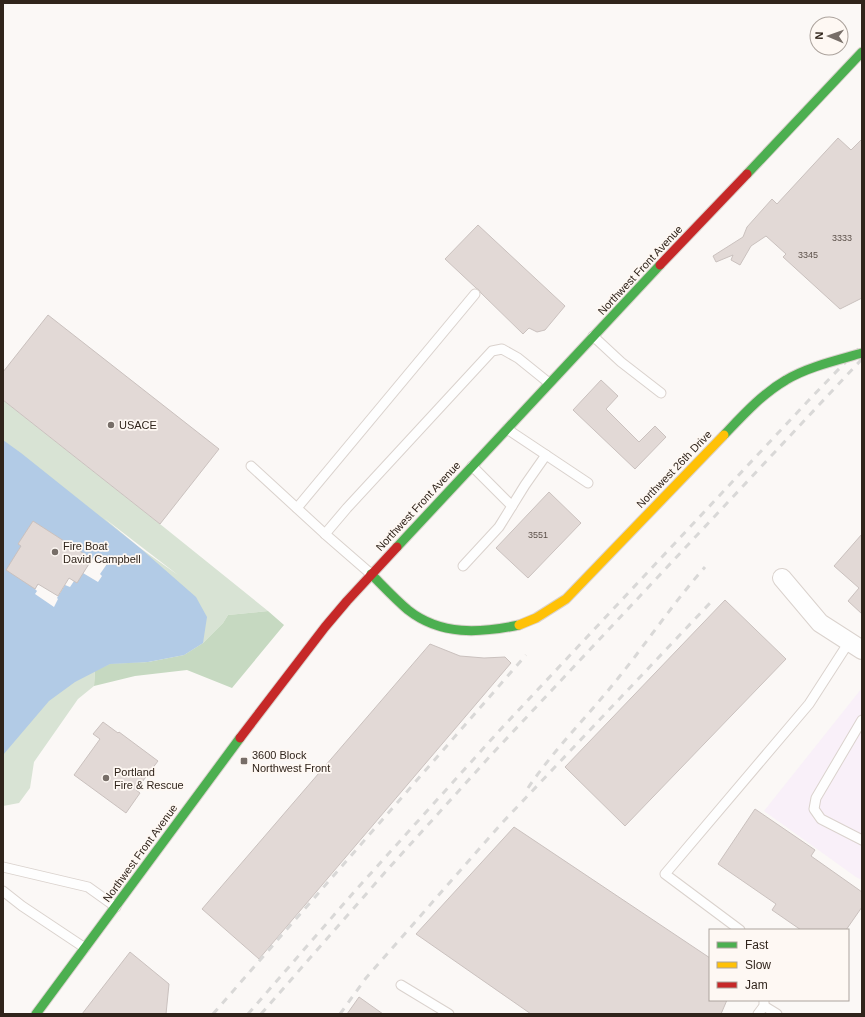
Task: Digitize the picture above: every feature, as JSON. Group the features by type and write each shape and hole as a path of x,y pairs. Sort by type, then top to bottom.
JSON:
{"main road":[{"name":"Northwest Front Avenue","path":"36,1014 242,734 310,645 371,574 593,336 862,52"},
{"name":"Northwest 26th Drive","path":"371,574 412,612 436,626 448,630 466,632 494,631 519,625 536,618 566,599 730,428 764,396 787,380 805,372 862,353"}],"street":[{"path":"782,578 820,623 855,646"}],"lane":[{"path":"297,508 474,294"},
{"path":"593,336 620,362 661,393"},
{"path":"325,534 347,508 492,351 502,349 518,358 549,383"},
{"path":"507,429 588,483"},
{"path":"464,566 499,527 546,455"},
{"path":"251,466 371,574"},
{"path":"472,466 512,506"},
{"path":"739,929 665,874 809,704 855,646"},
{"path":"862,720 816,798 814,809 821,819 862,840"},
{"path":"3,867 88,887 116,907"},
{"path":"3,891 22,906 86,948"},
{"path":"402,985 449,1014"},
{"path":"758,1014 764,1003 777,1014"}],"shaded area":[{"path":"862,688 862,880 764,811"}],"green space":[{"path":"3,400 268,611 228,615 223,623 203,643 184,655 95,671 94,686 78,699 34,762 30,788 19,803 3,806","holes":["104,518 178,575 140,548"]},
{"path":"268,611 284,625 232,688 187,670 135,676 94,686 95,671 110,664 148,662 184,655 203,643 223,623 228,615"}],"water":[{"path":"3,440 140,548 196,597 207,617 203,643 184,655 148,662 110,664 75,682 49,701 3,755"}],"pier":[{"path":"94,556 107,564 100,574 102,576 98,582 83,573"},
{"path":"45,562 74,581 70,587 65,585 57,598 58,599 54,607 35,594 37,591 35,589 46,572"}],"building":[{"path":"838,138 851,150 862,139 862,298 840,309 783,257 786,254 766,236 751,246 740,265 731,260 733,255 716,262 713,256 743,237 747,227 772,199 777,204"},
{"path":"478,225 565,306 545,330 537,332 529,328 523,334 479,290 445,259"},
{"name":"USACE","path":"48,315 219,449 160,524 3,400 3,372"},
{"path":"601,380 618,396 606,409 639,442 655,426 666,437 635,469 573,410"},
{"path":"549,492 581,523 528,578 496,548"},
{"path":"33,521 92,559 77,583 69,578 58,596 38,584 35,589 6,570 21,546 18,544"},
{"path":"862,534 862,614 848,601 859,588 834,566"},
{"path":"725,600 786,659 625,826 565,767"},
{"path":"430,644 460,656 484,658 505,657 511,663 259,959 202,909"},
{"path":"103,722 158,761 136,790 140,793 126,813 74,775 100,739 93,734"},
{"path":"755,809 815,850 811,856 862,892 862,907 847,929 800,929 772,910 776,904 718,864"},
{"path":"514,827 709,957 709,1001 727,1001 721,1014 531,1014 416,934"},
{"path":"130,952 169,984 166,1014 82,1014"},
{"path":"359,997 383,1014 347,1014"}],"railway":[{"path":"248,1014 354,892 499,731 862,345"},
{"path":"261,1014 388,869 493,753 862,359"},
{"path":"528,788 549,759 608,691 705,567"},
{"path":"340,1014 366,978 501,824 711,602"},
{"path":"213,1014 526,655"}],"traffic: fast":[{"path":"747,174 862,52"},
{"path":"397,547 660,265"},
{"path":"724,435 761,398 794,375 833,361 862,353"},
{"path":"371,574 408,610 434,624 447,628 475,631 519,625"},
{"path":"36,1014 240,738"}],"traffic: jam":[{"path":"660,265 747,174"},
{"path":"240,738 325,627 397,547"}],"traffic: slow":[{"path":"519,625 536,618 566,599 724,435"}],"place":[{"name":"USACE","path":"111,425"},
{"name":"Fire Boat David Campbell","path":"55,552"},
{"name":"3600 Block Northwest Front","path":"244,761"},
{"name":"Portland Fire & Rescue","path":"106,778"}]}
